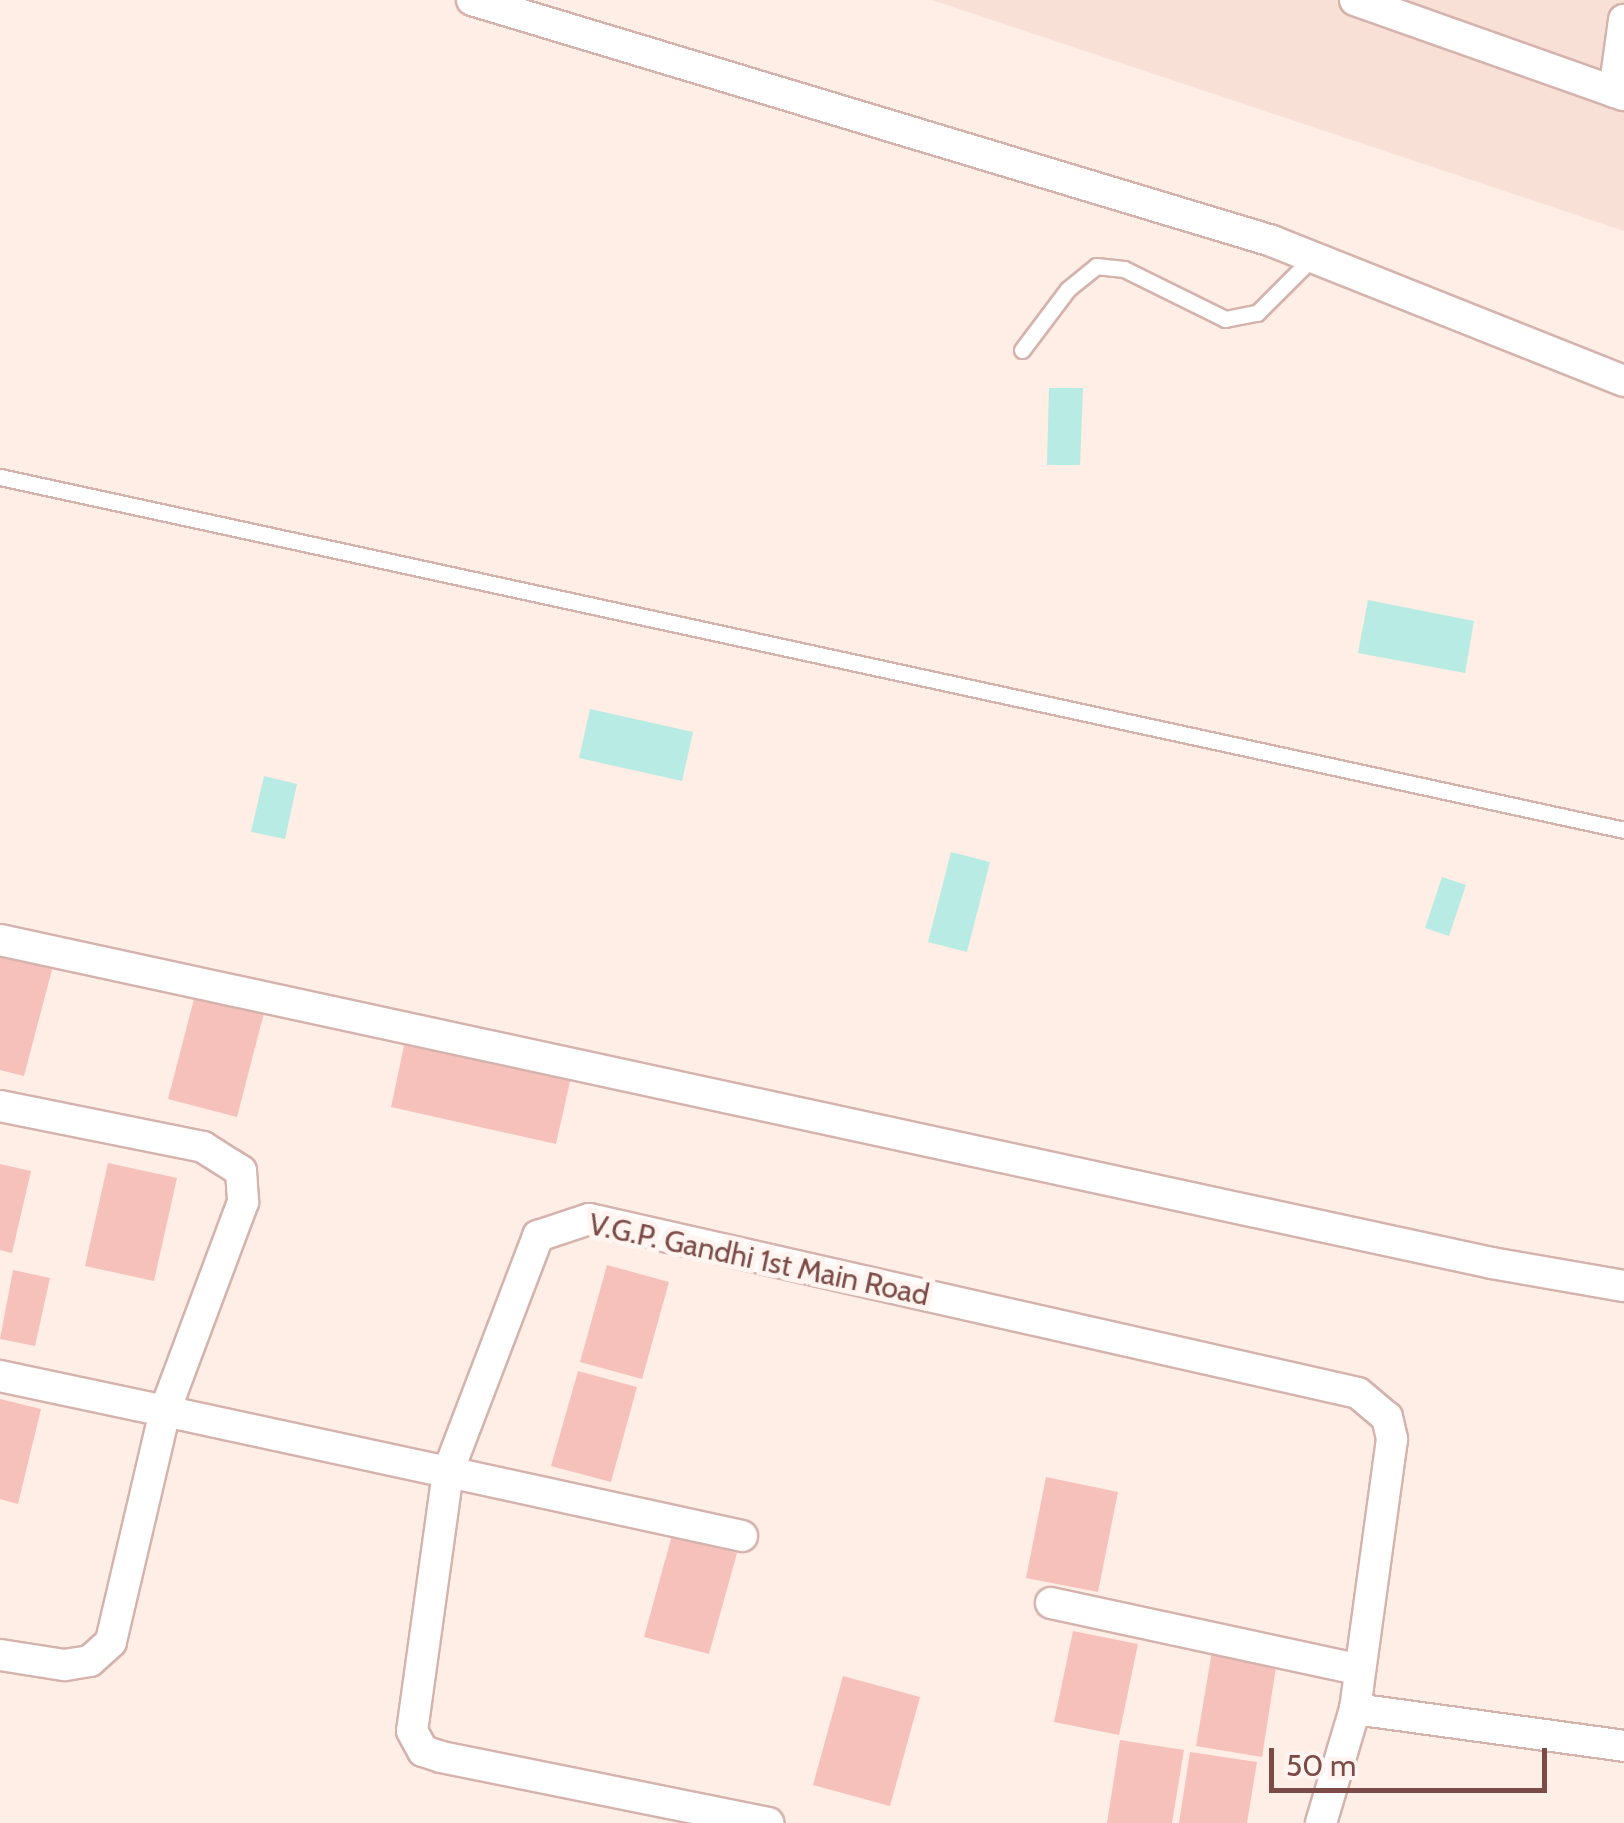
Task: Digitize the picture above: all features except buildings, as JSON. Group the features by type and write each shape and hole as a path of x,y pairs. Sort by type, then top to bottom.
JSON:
{"street":[{"path":"472,0 1313,257 1624,381"},
{"path":"1366,2 1619,93 1624,20"},
{"path":"0,940 1492,1264 1624,1286"},
{"path":"0,1106 203,1147 241,1171 244,1202 165,1411 111,1642 90,1660 64,1666 0,1655"},
{"name":"V.G.P. Gandhi 1st Main Road","path":"448,1472 538,1236 588,1219 1358,1393 1387,1417 1392,1439 1355,1709 1321,1823"},
{"path":"0,1376 742,1536"},
{"path":"448,1472 411,1714 423,1751 768,1823"},
{"path":"1051,1603 1360,1670"},
{"path":"1355,1709 1624,1746"}],"lane":[{"path":"1022,350 1068,289 1096,266 1124,269 1225,319 1257,313 1313,257"},
{"path":"0,478 1624,830"}],"shaded area":[{"path":"932,0 1624,0 1624,231"}],"water":[{"path":"1049,388 1083,388 1080,465 1047,465"},
{"path":"1368,600 1474,621 1465,673 1358,653"},
{"path":"590,709 693,732 682,781 579,758"},
{"path":"264,776 297,784 285,839 251,832"},
{"path":"951,852 990,862 967,952 928,942"},
{"path":"1442,877 1466,885 1449,936 1425,928"}]}
